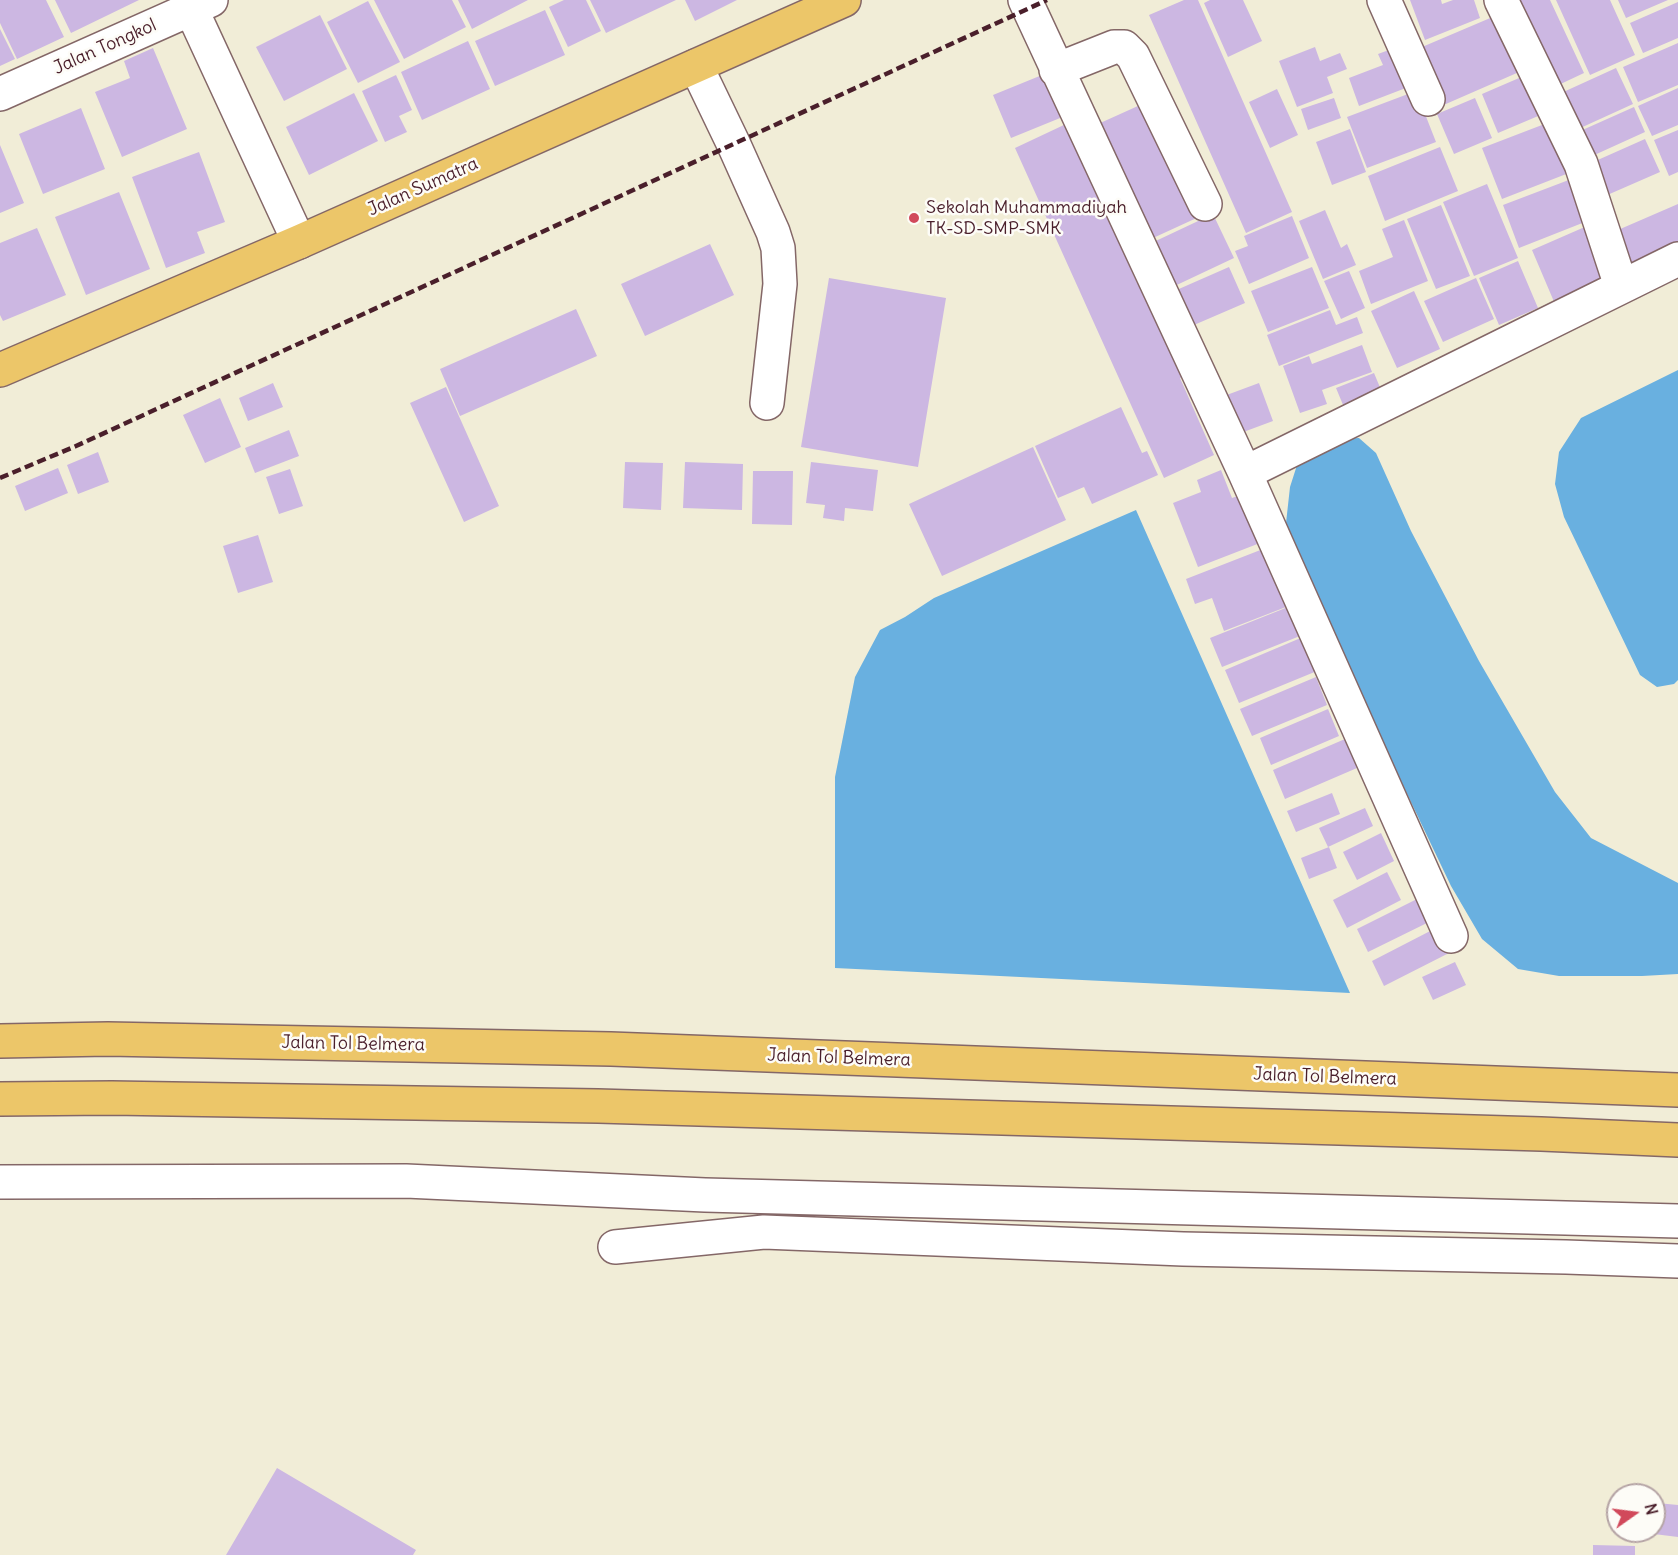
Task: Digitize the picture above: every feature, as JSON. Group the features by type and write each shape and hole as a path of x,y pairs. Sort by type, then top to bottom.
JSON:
{"highway":[{"name":"Jalan Sumatra","path":"0,370 299,242 696,66 800,9 844,0"},
{"name":"Jalan Tol Belmera","path":"0,1041 108,1039 611,1049 1678,1090"},
{"path":"0,1099 112,1098 598,1106 1678,1140"}],"street":[{"path":"1025,0 1245,473 1451,936"},
{"path":"1384,0 1428,99"},
{"path":"1501,0 1581,164 1621,286"},
{"path":"196,3 299,242"},
{"name":"Jalan Tongkol","path":"0,94 196,3"},
{"path":"1056,70 1114,47 1124,47 1133,56 1205,204"},
{"path":"696,66 734,145 778,248 780,284 767,403"},
{"path":"1245,473 1678,259"},
{"path":"0,1182 406,1181 705,1195 1678,1221"},
{"path":"615,1247 764,1232 1183,1249 1678,1261"}],"water":[{"path":"1678,370 1678,680 1674,684 1657,687 1640,675 1564,517 1555,484 1559,452 1581,418"},
{"path":"1359,438 1376,453 1411,531 1479,661 1555,792 1591,838 1678,883 1678,974 1559,976 1518,969 1482,939 1451,886 1295,559 1286,523 1290,487 1298,462 1336,439"},
{"path":"1136,510 1350,993 835,968 835,777 855,677 880,630 934,598"}],"building":[{"path":"0,0 46,0 64,37 17,59 0,23"},
{"path":"55,0 139,0 71,33"},
{"path":"374,0 452,0 466,27 404,59"},
{"path":"458,0 528,0 472,29"},
{"path":"564,0 586,0 601,31 568,47 549,7"},
{"path":"590,0 676,0 606,33"},
{"path":"685,0 737,0 695,21"},
{"path":"1184,0 1198,0 1292,212 1246,233 1149,15"},
{"path":"1210,0 1243,0 1262,41 1228,57 1204,3"},
{"path":"1410,0 1441,0 1442,4 1453,0 1474,0 1480,18 1425,40"},
{"path":"1509,0 1550,0 1584,73 1550,89"},
{"path":"1556,0 1610,0 1635,55 1590,75"},
{"path":"1618,0 1668,0 1626,18"},
{"path":"368,1 400,62 358,83 327,22"},
{"path":"1678,2 1678,38 1643,53 1630,23"},
{"path":"545,10 565,55 495,86 475,41"},
{"path":"1502,13 1526,69 1439,107 1415,50"},
{"path":"320,15 347,69 284,101 256,47"},
{"path":"0,29 15,59 0,66"},
{"path":"468,41 490,89 422,120 401,72"},
{"path":"1678,43 1678,85 1638,102 1623,67"},
{"path":"1315,47 1320,61 1340,53 1347,69 1327,77 1333,93 1297,107 1279,61"},
{"path":"1397,47 1411,86 1359,106 1349,78 1383,65 1378,54"},
{"path":"153,48 187,129 122,157 95,92 130,78 124,61"},
{"path":"1616,68 1633,104 1576,130 1559,94"},
{"path":"1533,72 1550,111 1498,133 1482,94"},
{"path":"1047,73 1065,116 1011,138 993,95"},
{"path":"396,75 412,110 399,116 407,132 385,142 362,91"},
{"path":"1678,88 1678,125 1652,136 1638,106"},
{"path":"1277,89 1298,135 1270,148 1249,102"},
{"path":"1416,91 1436,142 1367,168 1347,117"},
{"path":"354,93 378,141 309,175 286,127"},
{"path":"1334,98 1341,118 1308,130 1301,109"},
{"path":"1475,98 1492,138 1454,154 1437,114"},
{"path":"1149,101 1201,216 1140,244 1087,129"},
{"path":"1634,107 1645,132 1590,157 1578,132"},
{"path":"81,108 105,169 43,194 19,134"},
{"path":"1555,120 1574,171 1502,199 1482,148"},
{"path":"1066,124 1137,283 1149,277 1192,373 1180,378 1214,455 1164,478 1015,148"},
{"path":"1350,129 1366,172 1332,185 1316,142"},
{"path":"1678,130 1678,172 1669,176 1654,140"},
{"path":"1645,139 1660,172 1605,196 1591,163"},
{"path":"0,145 24,203 0,213"},
{"path":"1440,147 1458,191 1385,221 1368,176"},
{"path":"199,152 225,222 197,232 205,253 166,268 132,177"},
{"path":"1574,178 1590,220 1519,248 1503,205"},
{"path":"1487,184 1518,258 1474,276 1443,202"},
{"path":"119,192 150,269 86,295 55,217"},
{"path":"1678,204 1678,248 1627,270 1611,233"},
{"path":"1441,205 1470,276 1436,289 1407,219"},
{"path":"1325,210 1341,248 1347,244 1356,265 1323,279 1299,221"},
{"path":"1213,214 1234,258 1164,291 1143,247"},
{"path":"1292,216 1309,258 1249,284 1235,251 1248,246 1244,236"},
{"path":"1404,220 1428,281 1371,304 1359,271 1393,257 1382,229"},
{"path":"1587,226 1610,280 1555,304 1532,250"},
{"path":"37,228 66,295 3,321 0,315 0,243"},
{"path":"710,244 734,295 645,336 621,284"},
{"path":"1518,261 1538,308 1499,325 1479,278"},
{"path":"1229,267 1245,303 1187,328 1172,292"},
{"path":"1312,267 1329,308 1268,332 1251,291"},
{"path":"1349,271 1365,308 1341,319 1324,281"},
{"path":"829,278 946,298 918,467 801,447"},
{"path":"1476,278 1494,319 1443,342 1424,301"},
{"path":"1414,291 1440,349 1397,368 1371,311"},
{"path":"576,309 597,356 460,416 440,369"},
{"path":"1330,310 1336,325 1357,317 1363,333 1279,366 1267,335"},
{"path":"1362,345 1372,372 1322,390 1327,404 1300,413 1283,366 1309,356 1312,364"},
{"path":"1374,373 1384,397 1346,412 1336,388"},
{"path":"273,383 283,407 248,421 239,398"},
{"path":"1259,383 1273,421 1238,434 1224,396"},
{"path":"446,387 499,506 464,522 410,403"},
{"path":"220,398 241,447 205,463 183,415"},
{"path":"1121,407 1142,453 1147,451 1158,475 1092,504 1084,487 1058,498 1035,446"},
{"path":"289,430 299,456 255,473 245,448"},
{"path":"1033,447 1066,520 942,576 909,504"},
{"path":"98,452 109,482 78,494 67,465"},
{"path":"625,462 663,463 661,510 623,508"},
{"path":"685,462 743,464 742,510 683,508"},
{"path":"811,462 878,470 873,511 845,508 844,521 823,518 825,505 806,503"},
{"path":"58,468 68,493 25,511 15,486"},
{"path":"290,469 303,506 279,514 266,477"},
{"path":"1221,470 1232,498 1241,495 1260,543 1198,567 1173,503 1201,492 1197,480"},
{"path":"753,471 793,471 792,525 752,524"},
{"path":"258,535 273,582 238,593 223,546"},
{"path":"1263,549 1286,607 1224,631 1212,598 1195,604 1186,579"},
{"path":"1288,607 1300,636 1222,667 1210,638"},
{"path":"1303,637 1317,671 1239,703 1225,670"},
{"path":"1316,677 1327,705 1252,736 1240,709"},
{"path":"1328,709 1339,736 1271,765 1260,738"},
{"path":"1345,739 1357,768 1285,799 1273,770"},
{"path":"1332,793 1340,814 1296,832 1287,811"},
{"path":"1365,808 1373,826 1328,847 1319,828"},
{"path":"1381,833 1394,861 1357,880 1343,852"},
{"path":"1329,847 1337,868 1309,879 1301,858"},
{"path":"1387,872 1401,900 1347,928 1333,900"},
{"path":"1417,899 1429,922 1368,952 1357,929"},
{"path":"1436,928 1449,953 1384,986 1372,961"},
{"path":"1455,962 1466,985 1433,1000 1422,977"},
{"path":"277,1468 416,1550 413,1555 226,1555"},
{"path":"1666,1504 1678,1505 1678,1537 1666,1536"},
{"path":"1593,1545 1635,1546 1635,1555 1593,1555"}],"railway":[{"path":"0,478 76,446 1047,0"}],"place":[{"name":"Sekolah Muhammadiyah TK-SD-SMP-SMK","path":"914,218"}]}
